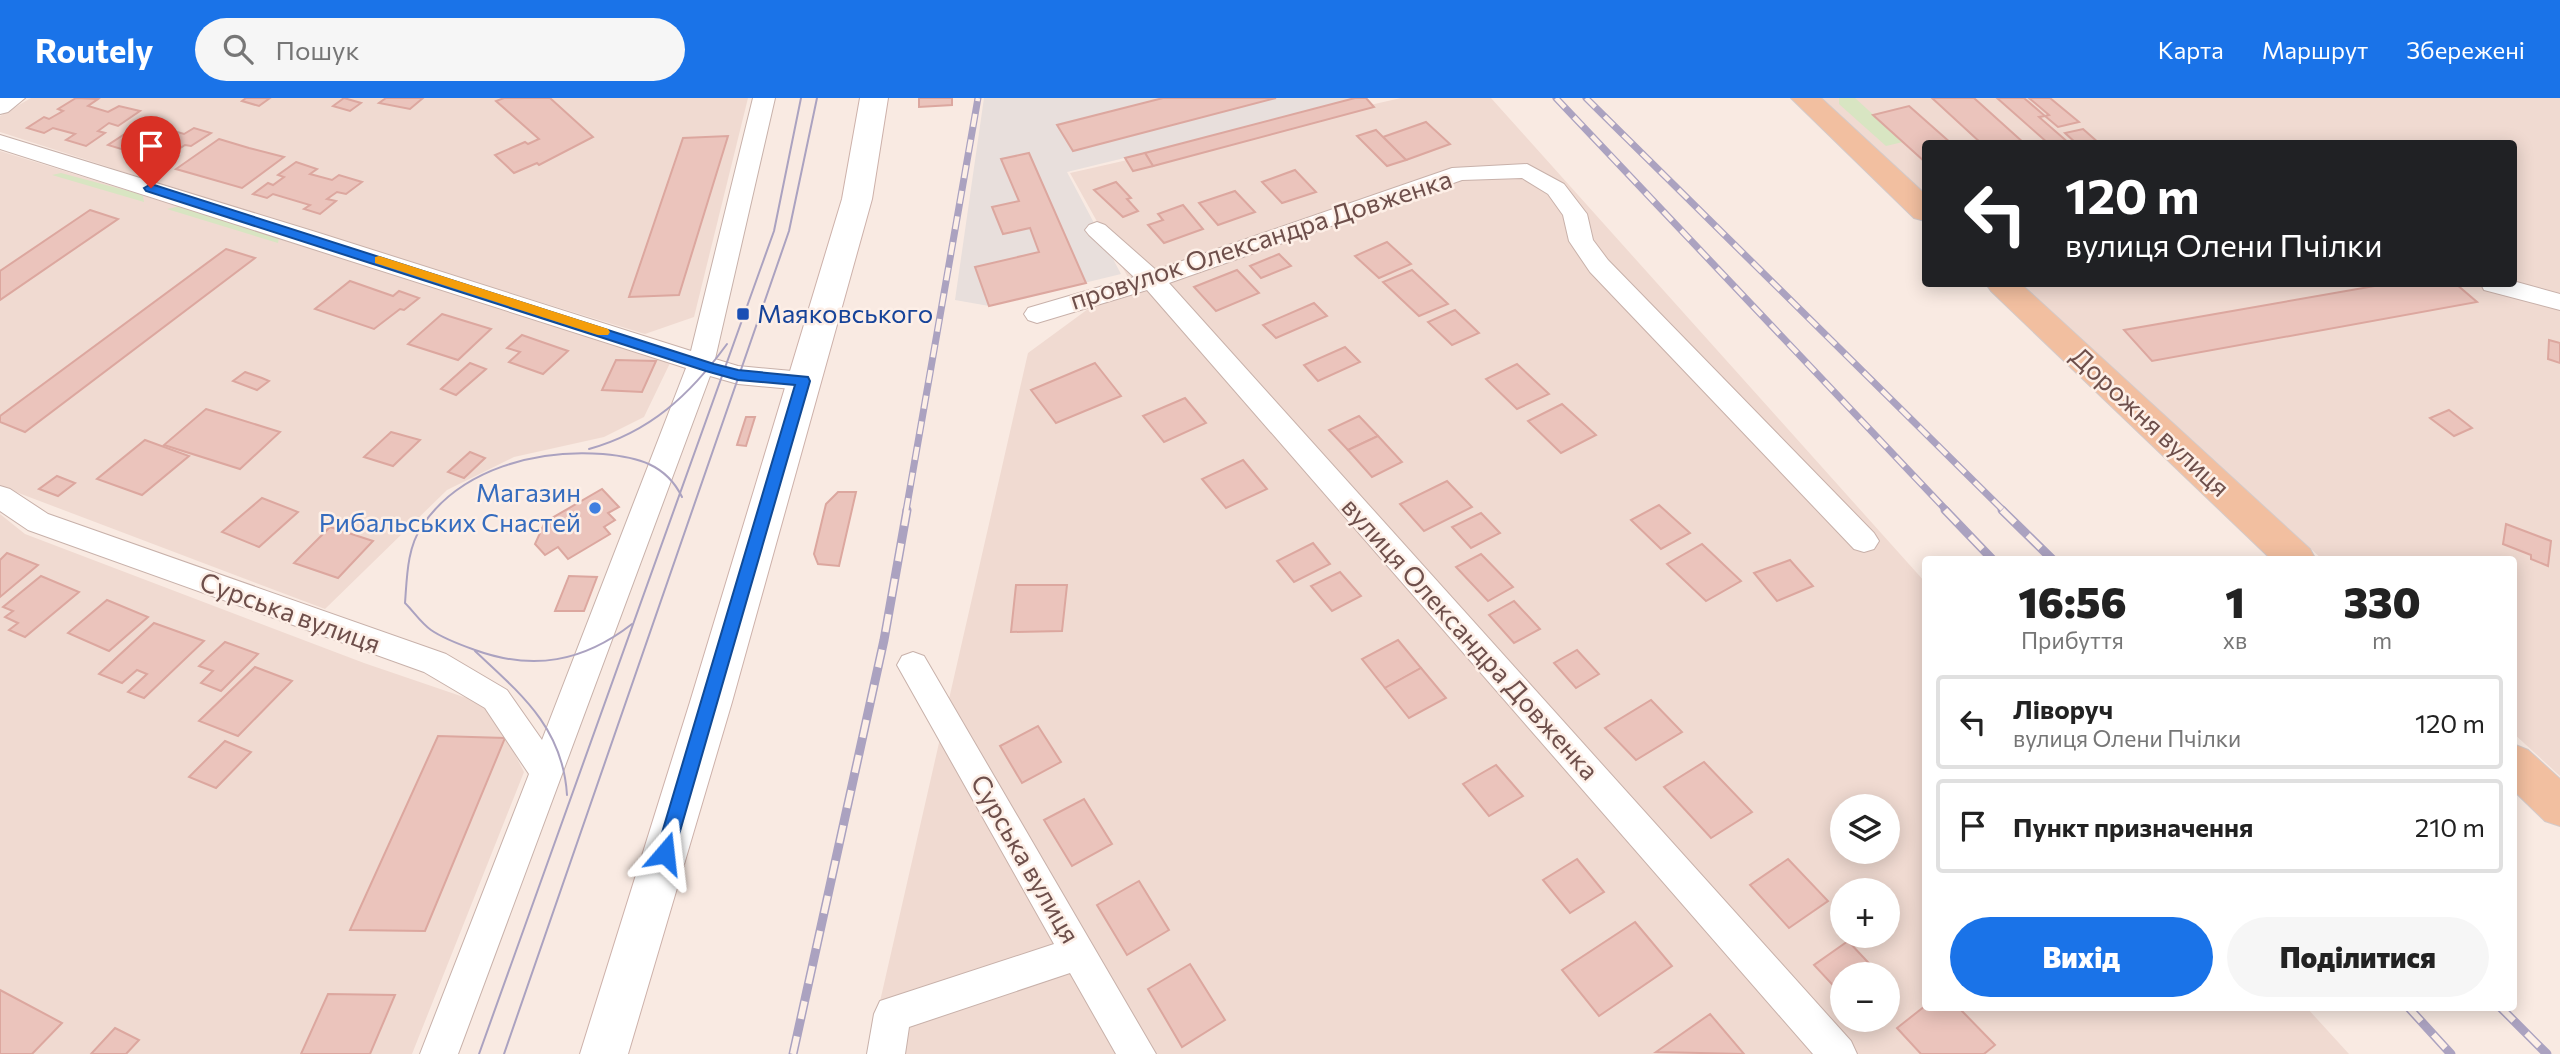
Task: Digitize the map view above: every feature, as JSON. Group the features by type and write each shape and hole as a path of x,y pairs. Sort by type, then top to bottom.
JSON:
{"main road":[{"path":"604,1054 711,702 857,199 874,98"},
{"path":"1805,98 1922,208"},
{"name":"Дорожня вулиця","path":"2005,287 2293,556"},
{"path":"2517,767 2560,807"}],"street":[{"path":"0,107 15,98"},
{"path":"439,1054 701,364 764,98"},
{"path":"0,142 701,364 738,375 803,381"},
{"name":"провулок Олександра Довженка","path":"1037,314 1152,280 1460,173 1527,172 1556,189 1575,214 1581,241 1599,266 1864,541"},
{"name":"вулиця Олександра Довженка","path":"1097,230 1152,280 1838,1054"},
{"path":"2504,287 2560,302"},
{"name":"Сурська вулиця","path":"0,497 38,522 336,631 436,663 496,699 546,772"},
{"name":"Сурська вулиця","path":"913,665 1137,1054"},
{"path":"886,1054 893,1014 1079,953"}],"shaded area":[{"path":"31,98 748,98 694,317 645,334 323,236 0,132 0,116"},
{"path":"984,98 1366,98 1374,107 1153,166 1145,153 1067,172 1121,274 989,306 955,300"},
{"path":"1401,98 1491,98 1922,579 1922,1011 2310,1011 2349,1054 868,1054 1028,353 1129,279 1070,173"},
{"path":"1817,98 2560,98 2560,776 2517,737 2517,556 2319,556 2023,287 2517,287 2517,140 1922,140 1922,194"},
{"path":"0,151 671,361 644,417 604,437 514,457 447,490 325,609 0,486"},
{"path":"0,514 25,534 364,663 490,706 524,772 412,1054 0,1054"}],"green space":[{"path":"1839,98 1855,98 1903,142 1886,146 1839,104"},
{"path":"61,173 136,193 143,196 144,202 52,175"},
{"path":"180,206 279,238 278,243 167,209"}],"building":[{"path":"76,98 98,99 88,106 108,112 119,106 140,111 118,126 109,123 98,131 105,133 86,146 66,140 75,134 53,128 44,133 27,128 44,117 49,119 63,111 58,109"},
{"path":"246,98 270,98 259,106 242,101"},
{"path":"344,98 361,103 350,111 333,106"},
{"path":"386,98 423,98 410,109 379,103"},
{"path":"504,98 550,98 593,137 539,165 537,163 514,173 495,155 539,139 496,101"},
{"path":"919,98 952,98 952,105 919,107"},
{"path":"1163,98 1276,98 1073,151 1057,125"},
{"path":"1355,98 1366,98 1374,107 1153,166 1145,153"},
{"path":"1932,98 1974,98 2021,140 1978,140"},
{"path":"1997,98 2024,98 2045,116 2039,117 2065,140 2044,140"},
{"path":"2029,98 2050,98 2079,122 2058,127 2045,116 2049,115"},
{"path":"1909,106 1947,140 1922,140 1922,159 1873,115"},
{"path":"143,122 184,134 194,128 211,133 191,146 185,145 171,154 178,156 167,163 108,145"},
{"path":"1426,122 1450,144 1406,160 1383,137"},
{"path":"2083,129 2095,140 2073,140 2065,133"},
{"path":"1376,130 1406,160 1387,166 1357,136"},
{"path":"728,136 679,295 629,297 683,138"},
{"path":"219,139 284,157 242,188 176,169"},
{"path":"1029,153 1086,283 989,306 975,267 1039,252 1030,228 1003,234 992,207 1019,201 1001,159"},
{"path":"1145,153 1153,166 1133,171 1125,158"},
{"path":"296,162 317,169 310,174 332,180 339,175 362,182 346,194 337,192 327,199 336,201 320,214 304,209 310,205 273,194 267,198 253,194 268,183 273,185 284,177 278,175"},
{"path":"1295,170 1316,192 1282,203 1262,182"},
{"path":"1116,182 1131,198 1127,199 1138,211 1123,217 1094,190"},
{"path":"1235,191 1255,212 1218,225 1199,203"},
{"path":"1183,205 1203,229 1164,243 1148,225 1163,220 1158,214"},
{"path":"90,210 118,219 0,300 0,271"},
{"path":"1387,242 1411,264 1379,278 1355,256"},
{"path":"226,249 255,258 25,432 0,422 0,416"},
{"path":"1279,254 1291,266 1261,278 1250,266"},
{"path":"1237,270 1259,293 1216,311 1194,287"},
{"path":"1412,270 1448,304 1419,316 1383,282"},
{"path":"350,281 393,296 399,291 419,298 374,329 315,309"},
{"path":"2369,287 2460,287 2477,302 2152,361 2124,330"},
{"path":"1314,303 1327,316 1276,338 1263,325"},
{"path":"1455,310 1479,333 1452,345 1428,322"},
{"path":"442,314 491,329 458,360 408,344"},
{"path":"522,335 568,351 543,374 509,362 520,352 507,348"},
{"path":"2549,340 2560,343 2560,363 2548,359"},
{"path":"1345,347 1360,362 1318,381 1304,365"},
{"path":"616,360 656,361 642,392 602,390"},
{"path":"470,363 486,369 456,395 441,389"},
{"path":"1095,363 1121,396 1056,423 1031,390"},
{"path":"1517,364 1549,394 1517,409 1486,379"},
{"path":"245,372 269,381 257,390 233,381"},
{"path":"1185,398 1206,423 1164,442 1143,416"},
{"path":"1562,404 1596,435 1561,453 1528,421"},
{"path":"206,409 280,432 240,469 164,445"},
{"path":"2449,410 2472,428 2454,436 2430,418"},
{"path":"1359,416 1378,436 1348,450 1329,430"},
{"path":"746,417 755,417 746,446 737,445"},
{"path":"391,432 420,440 393,466 364,457"},
{"path":"1378,436 1402,462 1372,477 1348,450"},
{"path":"145,440 189,456 142,495 97,479"},
{"path":"470,452 485,458 464,478 448,472"},
{"path":"1243,460 1267,489 1226,508 1202,479"},
{"path":"57,476 75,483 58,496 39,489"},
{"path":"1447,481 1472,507 1424,531 1400,504"},
{"path":"602,489 619,507 608,513 615,520 604,527 610,534 568,559 558,547 545,555 535,544 545,522"},
{"path":"838,492 856,492 839,566 818,564 814,554 826,504"},
{"path":"262,498 298,512 259,547 222,532"},
{"path":"1659,505 1690,533 1661,549 1631,520"},
{"path":"1481,513 1500,533 1471,548 1452,527"},
{"path":"2506,524 2551,541 2548,566 2531,559 2531,555 2503,544"},
{"path":"330,527 373,541 338,578 294,563"},
{"path":"1313,543 1330,564 1294,582 1277,561"},
{"path":"1702,544 1741,581 1706,601 1667,564"},
{"path":"7,553 38,565 0,597 0,560"},
{"path":"1481,554 1513,587 1488,601 1456,567"},
{"path":"1790,560 1813,586 1777,601 1754,573"},
{"path":"1340,572 1361,596 1332,611 1311,586"},
{"path":"41,576 79,592 25,637 9,630 18,623 5,617 13,611 3,607"},
{"path":"569,576 597,577 584,611 555,611"},
{"path":"1016,585 1067,585 1062,631 1011,632"},
{"path":"107,600 148,617 109,651 68,633"},
{"path":"1514,601 1540,629 1514,643 1489,615"},
{"path":"154,623 204,641 144,698 128,692 147,674 137,670 122,683 99,674"},
{"path":"1398,640 1421,668 1385,688 1362,659"},
{"path":"225,642 258,654 221,691 201,683 213,671 199,666"},
{"path":"1577,650 1599,674 1576,688 1554,663"},
{"path":"255,667 292,681 238,736 199,721"},
{"path":"1421,668 1446,698 1409,718 1385,688"},
{"path":"1651,700 1682,732 1636,760 1605,728"},
{"path":"1038,726 1061,762 1022,783 1000,746"},
{"path":"438,736 505,738 425,931 350,930"},
{"path":"225,741 251,752 216,788 189,777"},
{"path":"1704,762 1752,812 1711,838 1664,787"},
{"path":"1496,765 1523,796 1489,816 1463,784"},
{"path":"1084,799 1112,844 1072,866 1044,820"},
{"path":"1577,859 1604,892 1570,913 1543,880"},
{"path":"1788,859 1828,901 1789,928 1750,885"},
{"path":"1139,881 1169,930 1127,955 1097,905"},
{"path":"1635,922 1672,966 1599,1016 1562,970"},
{"path":"1838,948 1855,948 1868,962 1830,962 1830,982 1814,965"},
{"path":"1190,964 1225,1020 1182,1047 1148,989"},
{"path":"0,990 62,1023 32,1054 0,1054"},
{"path":"328,994 395,995 370,1054 301,1054"},
{"path":"1922,1008 1922,1011 1962,1011 1995,1045 1984,1054 1921,1054 1900,1031 1900,1026"},
{"path":"1710,1014 1744,1054 1656,1052"},
{"path":"115,1028 139,1040 126,1054 91,1054"}],"tram line":[{"path":"680,494 774,231 801,98"},
{"path":"504,1054 789,231 817,98"},
{"path":"589,449 611,442 650,422 698,380 727,344"},
{"path":"632,624 595,647 557,659 517,660 464,646 431,630 405,603 413,544 422,526 438,506 458,490 479,476 527,459 578,453 627,457 659,470 668,477 680,494"},
{"path":"479,1054 680,494"},
{"path":"475,651 523,698 548,731 564,771 567,795"}],"railway":[{"path":"906,511 978,98"},
{"path":"1556,98 1947,511"},
{"path":"1586,98 2004,511"},
{"path":"793,1054 884,640 907,510"},
{"path":"1945,510 1989,556"},
{"path":"2002,510 2049,556"},
{"path":"2412,1011 2451,1054"},
{"path":"2504,1011 2547,1054"}],"slow traffic":[{"path":"379,260 603,332"}],"place":[{"name":"Маяковського","path":"743,314"},
{"name":"Магазин Рибальських Снастей","path":"595,508"}],"route":[{"path":"151,188 711,368 738,375 803,381 665,853"}]}
